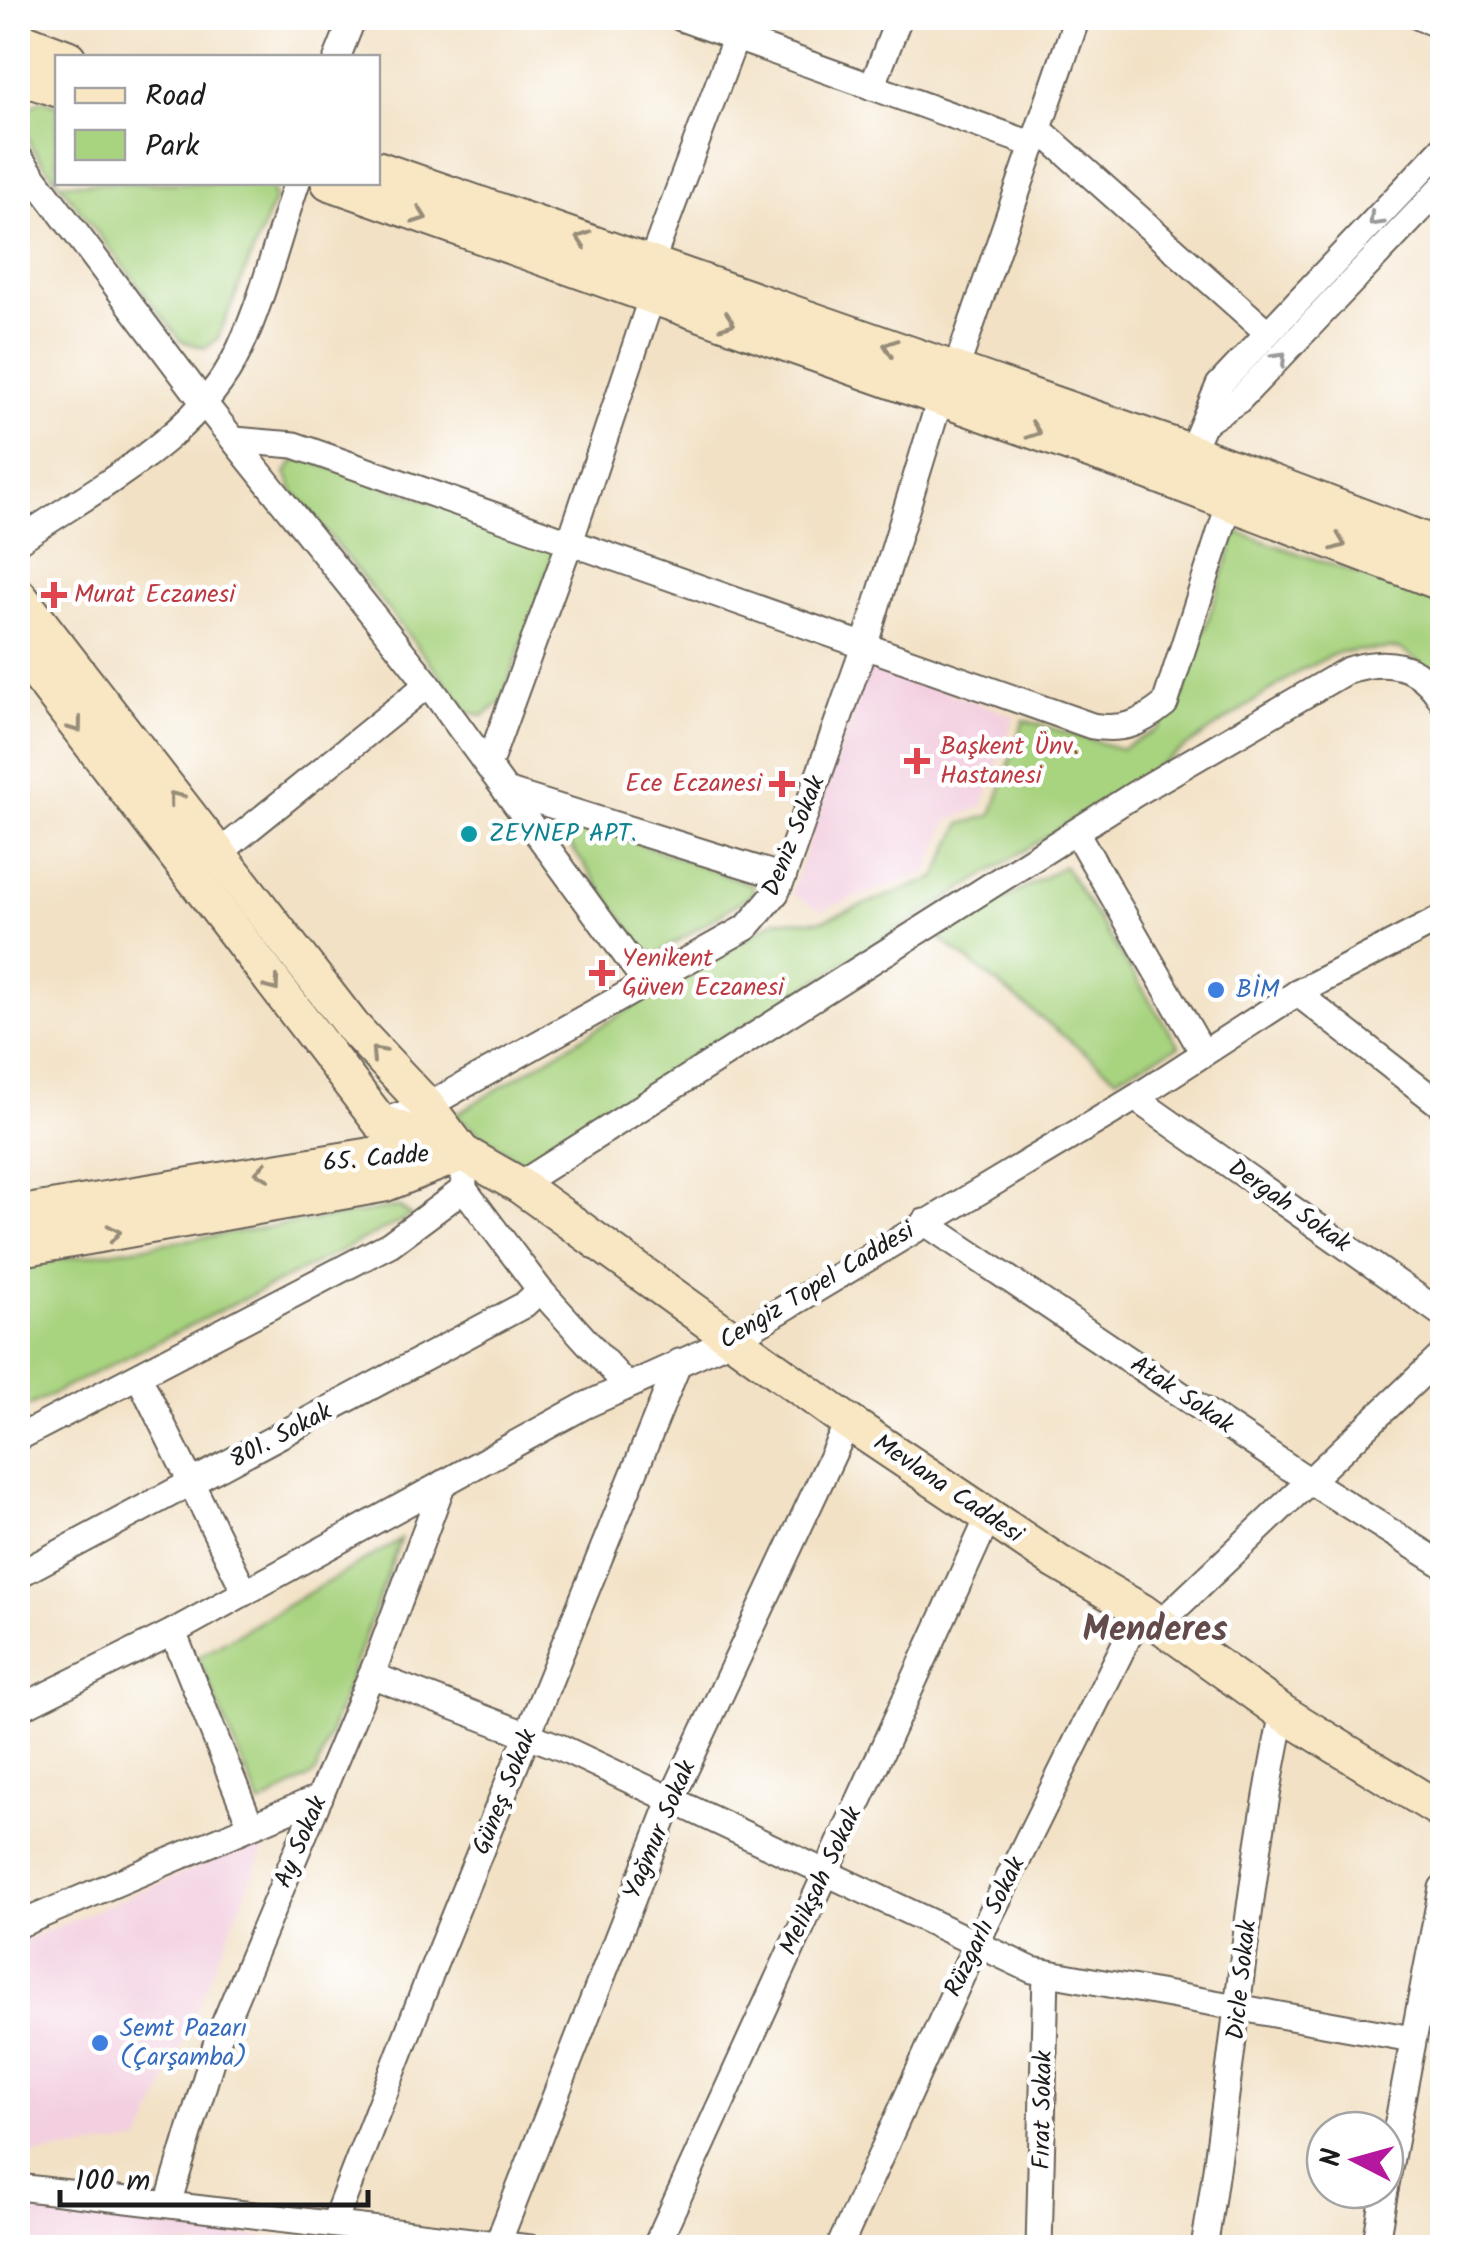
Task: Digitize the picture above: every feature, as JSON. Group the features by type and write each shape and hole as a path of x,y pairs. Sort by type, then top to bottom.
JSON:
{"main road":[{"path":"18,40 60,55"},
{"path":"18,76 55,89"},
{"path":"380,170 651,280"},
{"path":"339,185 651,280 948,384 1191,452 1442,546"},
{"path":"1191,452 1228,505 1442,583"},
{"path":"18,595 352,1026 426,1106 463,1153"},
{"path":"18,648 380,1122 463,1153"},
{"name":"65. Cadde","path":"18,1214 387,1153 463,1153"},
{"name":"Mevlana Caddesi","path":"463,1153 519,1185 848,1422 1150,1618 1283,1712 1442,1811"},
{"name":"65. Cadde","path":"18,1249 384,1184 463,1153"}],"street":[{"path":"338,55 353,18"},
{"path":"681,18 740,27 872,86 1037,138 1268,333"},
{"path":"872,86 900,18"},
{"name":"Deniz Sokak","path":"380,1122 426,1106 748,927 776,893 1077,18"},
{"path":"1421,18 1442,26"},
{"path":"488,766 570,542 651,280 740,27"},
{"path":"1191,452 1219,385 1442,149"},
{"path":"18,156 204,403 428,684 646,983"},
{"path":"18,540 139,459 204,403 240,349 296,185"},
{"path":"1191,452 1442,187"},
{"path":"235,440 294,444 1092,726 1120,730 1165,704 1240,470"},
{"path":"519,1185 1076,832 1348,670 1378,661 1398,664 1420,674 1442,701"},
{"path":"218,854 428,684"},
{"path":"506,791 783,876"},
{"path":"1076,832 1202,1052"},
{"name":"Cengiz Topel Caddesi","path":"18,1709 173,1632 627,1386 735,1338 1135,1098 1297,992 1442,918"},
{"path":"1297,992 1442,1106"},
{"name":"Dergah Sokak","path":"1135,1098 1442,1314"},
{"path":"463,1153 464,1189 540,1290 627,1386"},
{"path":"18,1438 390,1244 464,1189"},
{"name":"Atak Sokak","path":"924,1222 1308,1480 1442,1564"},
{"name":"801. Sokak","path":"18,1574 524,1305 540,1290"},
{"name":"Rüzgarlı Sokak","path":"839,2248 976,1944 1150,1618 1308,1480 1442,1355"},
{"name":"Güneş Sokak","path":"334,2224 680,1362"},
{"path":"139,1377 245,1592"},
{"name":"Yağmur Sokak","path":"497,2245 672,1798 848,1422"},
{"name":"Ay Sokak","path":"168,2204 217,2041 371,1674 444,1483"},
{"name":"Melikşah Sokak","path":"655,2248 989,1516"},
{"path":"173,1632 251,1826"},
{"path":"371,1674 672,1798 976,1944 1046,1972 1412,2039"},
{"name":"Dicle Sokak","path":"1204,2248 1239,2008 1260,1817 1283,1712"},
{"path":"18,1925 320,1797"},
{"path":"1399,2110 1442,1888"},
{"name":"Fırat Sokak","path":"1039,2248 1046,1972"},
{"path":"18,2187 530,2248"},
{"path":"1375,2248 1382,2210"},
{"path":"1432,2248 1442,2240"}],"shaded area":[{"name":"Başkent Ünv. Hastanesi","path":"869,665 1014,716 983,806 948,821 928,872 821,910 791,894"},
{"name":"Semt Pazarı (Çarşamba)","path":"269,1837 141,2142 18,2156 18,1943"},
{"path":"27,2209 343,2247 34,2247"}],"green space":[{"path":"42,100 55,104 55,178 32,148 19,114"},
{"path":"61,185 270,185 275,198 218,338 206,348 181,341"},
{"path":"306,459 542,539 555,551 501,702 483,716 469,712 293,490 286,473 295,460"},
{"path":"1237,532 1442,603 1442,677 1399,648 1339,652 1301,670 1132,783 524,1164 455,1115 776,920 820,921 936,878 961,824 992,815 1024,720 1121,749 1158,729 1182,698"},
{"path":"564,816 753,885 752,894 656,955 644,948 557,827 556,819"},
{"path":"1064,866 1179,1046 1116,1077 938,937"},
{"path":"399,1207 411,1216 18,1411 18,1266"},
{"path":"400,1540 315,1774 260,1805 198,1657"}],"place":[{"name":"Murat Eczanesi","path":"54,595"},
{"name":"Başkent Ünv. Hastanesi","path":"917,761"},
{"name":"Ece Eczanesi","path":"782,784"},
{"name":"ZEYNEP APT.","path":"469,834"},
{"name":"Yenikent Güven Eczanesi","path":"602,973"},
{"name":"BİM","path":"1216,990"},
{"name":"Semt Pazarı (Çarşamba)","path":"100,2043"}],"district":[{"name":"Menderes","path":"1155,1631"}]}
